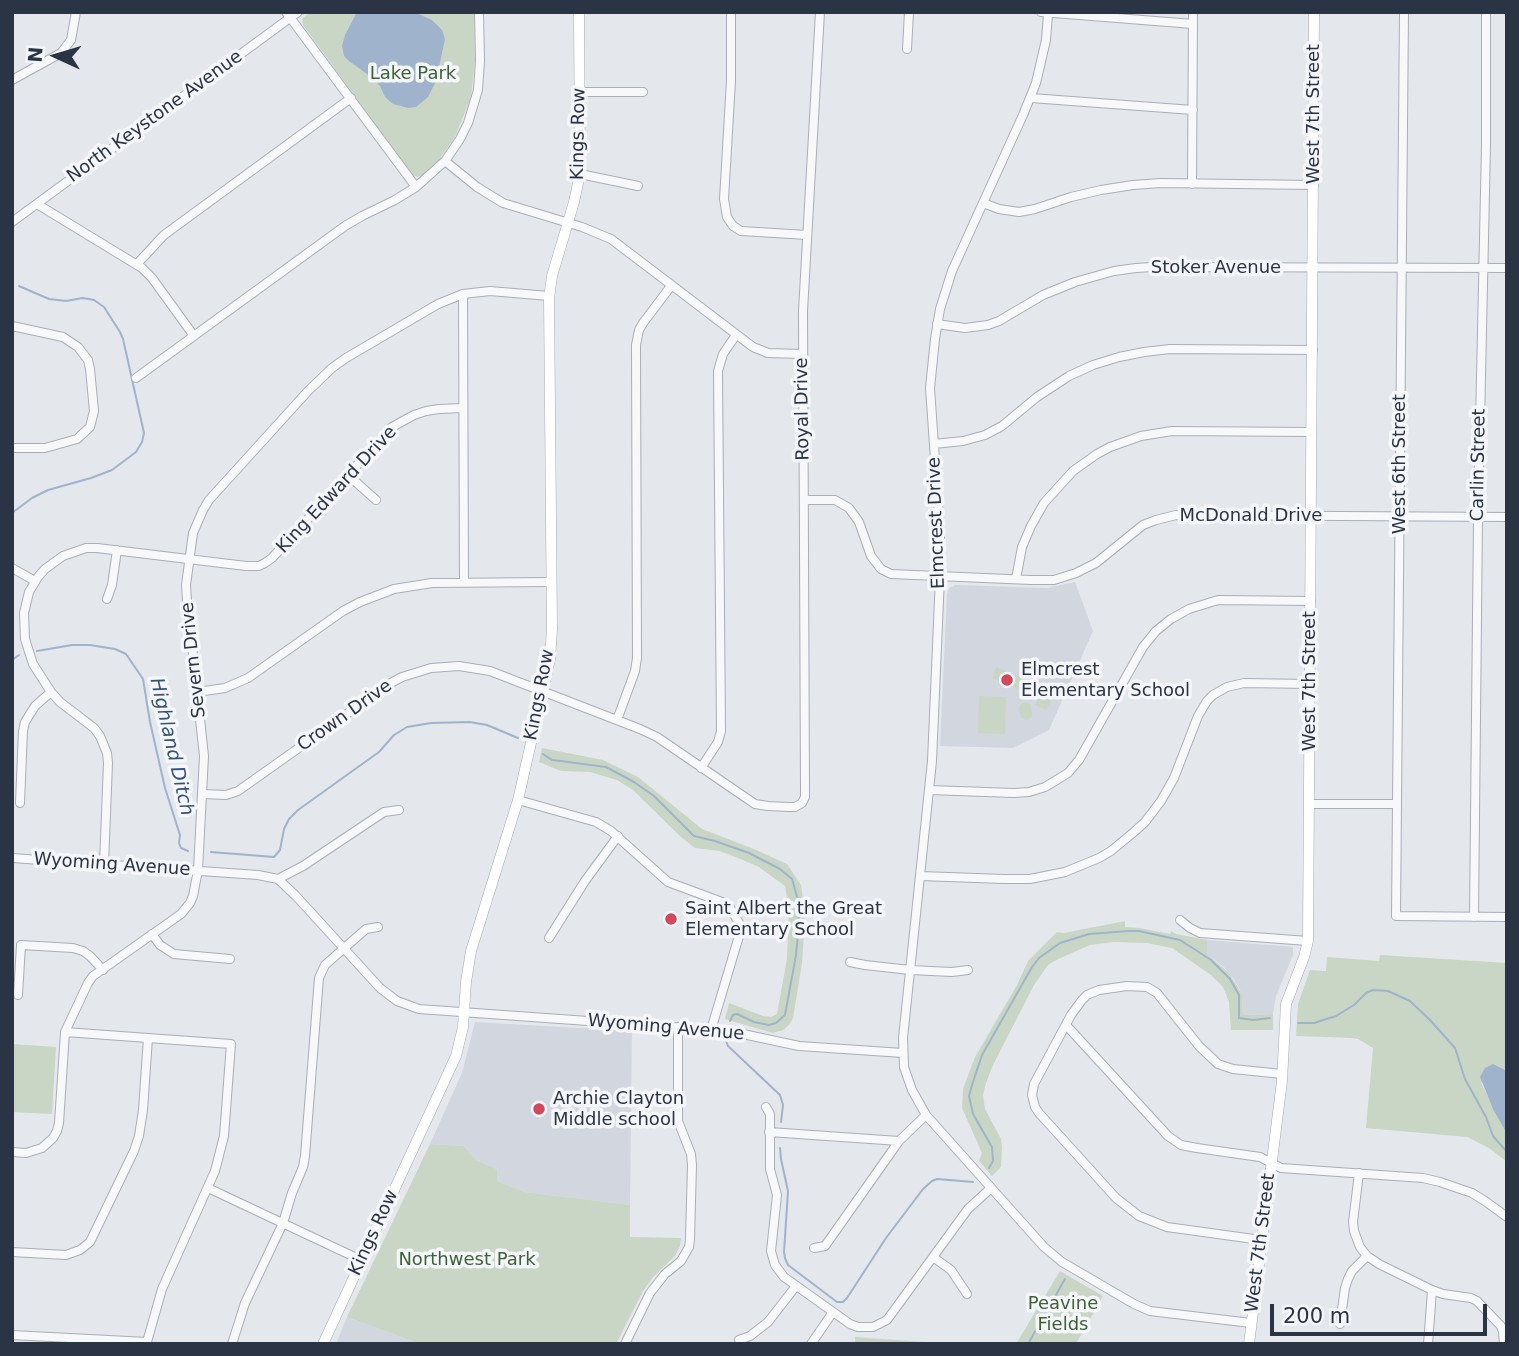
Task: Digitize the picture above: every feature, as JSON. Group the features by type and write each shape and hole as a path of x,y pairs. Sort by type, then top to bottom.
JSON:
{"main road":[{"name":"Kings Row","path":"324,1344 453,1065 461,1039 471,951 518,800 543,692 551,648 549,296 580,174 579,12"},
{"name":"West 7th Street","path":"1249,1344 1282,1074 1286,1004 1308,941 1314,12"}],"street":[{"path":"12,80 61,53 71,40 76,12"},
{"name":"North Keystone Avenue","path":"12,222 288,15 298,12"},
{"path":"136,378 345,226 416,187 445,161 468,123 478,90 479,12"},
{"path":"731,12 731,81 724,200 727,217 733,226 744,232 807,235"},
{"name":"Royal Drive","path":"799,805 805,797 806,789 803,311 820,12"},
{"path":"907,49 909,12"},
{"path":"1192,184 1193,12"},
{"name":"West 6th Street","path":"1404,12 1396,916 1474,917"},
{"name":"Carlin Street","path":"1474,917 1486,12"},
{"path":"1045,13 1102,15 1193,24"},
{"name":"Elmcrest Drive","path":"903,1053 932,761 940,577 940,531 930,388 932,359 937,324 952,271 1031,98 1046,40 1045,13"},
{"path":"288,15 416,187"},
{"path":"581,92 643,92"},
{"path":"137,264 164,235 351,98"},
{"path":"1031,98 1193,110"},
{"path":"445,161 493,198 611,239 753,347 768,353 802,354"},
{"path":"580,174 638,186"},
{"path":"983,203 1019,212 1117,187 1148,184 1314,185"},
{"path":"37,204 137,264 152,278 194,336"},
{"name":"Stoker Avenue","path":"937,324 965,328 988,325 1075,282 1114,271 1152,267 1507,268"},
{"path":"617,720 637,658 636,345 643,323 671,286"},
{"name":"Severn Drive","path":"12,1152 26,1153 42,1148 57,1130 65,1032 88,983 93,976 181,914 194,896 198,870 204,756 187,600 193,533 209,500 317,381 346,358 438,304 463,294 490,291 549,296"},
{"path":"463,294 464,582"},
{"path":"12,326 63,337 78,347 88,360 94,411 90,427 77,439 46,447 12,448"},
{"path":"701,768 718,742 721,731 718,372 723,354 736,335"},
{"path":"934,444 985,435 1002,426 1062,380 1080,370 1119,357 1170,349 1313,351"},
{"name":"King Edward Drive","path":"35,581 53,561 73,551 97,548 259,566 272,558 383,436 402,421 426,411 463,408"},
{"path":"1016,579 1022,547 1044,503 1073,471 1110,447 1141,436 1171,431 1312,432"},
{"path":"348,475 376,500"},
{"name":"McDonald Drive","path":"804,500 835,500 849,508 859,522 871,556 886,572 896,575 1054,580 1096,563 1143,525 1166,517 1507,517"},
{"path":"107,599 113,585 117,550"},
{"path":"12,568 35,581 26,602 24,625 25,639 39,676 60,702 94,727 104,744 108,763 104,864"},
{"path":"197,692 225,688 248,678 343,611 376,595 413,585 551,582"},
{"path":"929,790 1014,793 1045,788 1068,773 1079,760 1143,647 1156,631 1171,619 1189,609 1218,600 1311,601"},
{"name":"Crown Drive","path":"203,794 226,795 238,791 389,684 417,671 445,666 474,667 489,671 648,732 755,804 778,807 799,805"},
{"path":"920,876 1030,878 1065,872 1087,863 1111,851 1145,822 1174,778 1202,708 1213,695 1235,684 1310,684"},
{"path":"20,803 25,722 35,706 51,692"},
{"path":"518,800 596,821 618,836 668,882 729,906 736,917 738,941 711,1030"},
{"path":"1309,804 1397,804"},
{"path":"278,879 303,866 384,812 399,810"},
{"path":"549,937 618,836"},
{"name":"Wyoming Avenue","path":"12,858 198,870 278,879 380,988 397,1001 419,1009 678,1027 740,1033 799,1046 903,1053"},
{"path":"1474,917 1507,917"},
{"path":"1180,920 1200,933 1308,941"},
{"path":"232,1344 245,1303 283,1223 306,1156 319,978 326,965 344,948 366,929 378,926"},
{"path":"152,934 160,946 174,954 230,960"},
{"path":"18,995 21,945 83,951 103,970"},
{"path":"850,962 910,970 968,970"},
{"path":"1261,1240 1167,1227 1130,1210 1039,1113 1032,1095 1034,1084 1076,1006 1093,992 1127,986 1147,988 1162,997 1199,1046 1218,1064 1243,1071 1282,1074"},
{"path":"1066,1024 1174,1141 1189,1147 1260,1157 1281,1168 1423,1178 1472,1194 1507,1217"},
{"path":"625,1344 650,1293 665,1274 681,1261 690,1239 692,1165 677,1111 678,1027"},
{"path":"12,1335 147,1342 162,1289 208,1188 224,1136 231,1044 65,1032"},
{"path":"12,1252 66,1255 80,1250 90,1242 139,1136 148,1038"},
{"path":"903,1053 908,1081 926,1115 1053,1255 1134,1304 1158,1312 1251,1323"},
{"path":"766,1107 769,1114 770,1169 777,1195 772,1259 779,1272 796,1286 858,1327 880,1325 893,1315 968,1209 991,1188"},
{"path":"814,1248 825,1245 899,1141 926,1115"},
{"path":"769,1132 899,1141"},
{"path":"1359,1173 1353,1222 1360,1247 1367,1256 1432,1290 1478,1301 1501,1326 1504,1344"},
{"path":"208,1188 361,1260"},
{"path":"1340,1324 1348,1279 1367,1256"},
{"path":"933,1257 951,1270 967,1294"},
{"path":"739,1340 750,1336 768,1322 796,1286"},
{"path":"1428,1344 1432,1290"},
{"path":"811,1344 834,1312"}],"shaded area":[{"name":"Elmcrest Elementary School","path":"1075,582 1093,631 1049,730 1013,748 940,746 949,588 955,585 1047,588"},
{"path":"1207,940 1293,947 1293,955 1276,996 1273,1014 1243,1015 1242,994 1224,967 1207,954"},
{"name":"Archie Clayton Middle school","path":"475,1022 632,1031 630,1205 525,1192 497,1181 497,1169 476,1160 464,1146 430,1144 462,1073"},
{"path":"347,1317 420,1344 336,1344"}],"green space":[{"name":"Lake Park","path":"310,12 474,12 475,60 471,97 455,137 438,161 422,176 412,175 303,25 302,19"},
{"path":"996,667 1014,674 1010,685 992,678"},
{"path":"1015,675 1043,685 1038,696 1011,686"},
{"path":"1044,688 1055,693 1046,710 1035,705"},
{"path":"979,696 1006,697 1005,734 978,733"},
{"path":"1022,703 1030,704 1032,717 1026,720 1018,710"},
{"path":"542,748 603,760 638,777 702,829 787,864 801,885 805,916 802,963 793,1018 789,1025 773,1033 725,1019 729,1003 763,1016 771,1017 777,1014 787,959 789,908 785,886 759,867 743,860 720,851 695,848 633,790 617,780 590,772 561,771 539,762"},
{"path":"1125,921 1125,927 1170,934 1171,931 1207,940 1207,954 1229,973 1242,994 1243,1015 1273,1014 1273,1030 1231,1030 1229,1002 1223,987 1211,975 1172,948 1147,943 1114,942 1090,945 1058,959 1048,965 1034,985 986,1083 983,1095 985,1109 1001,1139 1002,1147 1001,1167 992,1176 979,1161 982,1153 962,1108 963,1089 975,1057 1028,961 1057,932 1064,933"},
{"path":"1380,955 1507,963 1507,1071 1505,1069 1481,1083 1507,1134 1507,1162 1489,1148 1467,1137 1366,1128 1373,1048 1352,1038 1296,1036 1298,1004 1310,970 1326,971 1327,957 1379,961"},
{"path":"12,1044 56,1047 52,1114 12,1112"},
{"name":"Northwest Park","path":"430,1144 464,1146 476,1160 497,1169 497,1181 525,1192 630,1205 630,1237 681,1238 675,1256 643,1291 616,1344 420,1344 347,1317"},
{"name":"Peavine Fields","path":"1060,1271 1103,1296 1076,1344 1016,1344"},
{"path":"855,1337 869,1338 952,1344 855,1344"}],"water":[{"path":"357,12 414,12 432,20 442,30 445,39 436,81 428,97 416,107 393,104 385,97 374,79 344,56 342,46 345,35"},
{"path":"1493,1064 1507,1071 1507,1134 1480,1077 1485,1068"}],"waterway":[{"name":"Highland Ditch","path":"12,513 48,490 112,470 136,452 144,433 123,339 104,307 94,300 83,298 66,301 49,299 19,286"},
{"name":"Highland Ditch","path":"37,651 90,645 115,649 126,654 143,679 165,788 180,835 179,843 181,848 188,851"},
{"name":"Highland Ditch","path":"12,660 19,655"},
{"name":"Highland Ditch","path":"211,852 274,857 280,850 289,819 298,810 379,752 394,735 407,727 470,722 487,725 518,738"},
{"name":"Highland Ditch","path":"543,754 552,760 606,767 654,796 694,836 749,853 780,869 792,879 798,900 799,922 785,1015 769,1025 737,1014 733,1015 730,1021"},
{"name":"Highland Ditch","path":"989,1168 993,1161 992,1147 973,1114 969,1096 972,1085 982,1055 1032,967 1039,958 1060,943 1089,934 1129,931 1180,940 1211,960 1230,979 1239,995 1239,1018 1270,1018"},
{"path":"1298,1023 1314,1023 1336,1016 1373,990 1388,991 1410,1001 1455,1048 1465,1079 1493,1136 1507,1152"},
{"name":"Highland Ditch","path":"726,1041 728,1046 780,1095 783,1105 781,1122"},
{"name":"Highland Ditch","path":"780,1148 788,1191 785,1258 788,1265 837,1302 843,1302 847,1298 886,1238 932,1181 937,1179 973,1182"},
{"path":"1028,1344 1065,1279"}],"place":[{"name":"Elmcrest Elementary School","path":"1007,680"},
{"name":"Saint Albert the Great Elementary School","path":"671,919"},
{"name":"Archie Clayton Middle school","path":"539,1109"}]}
